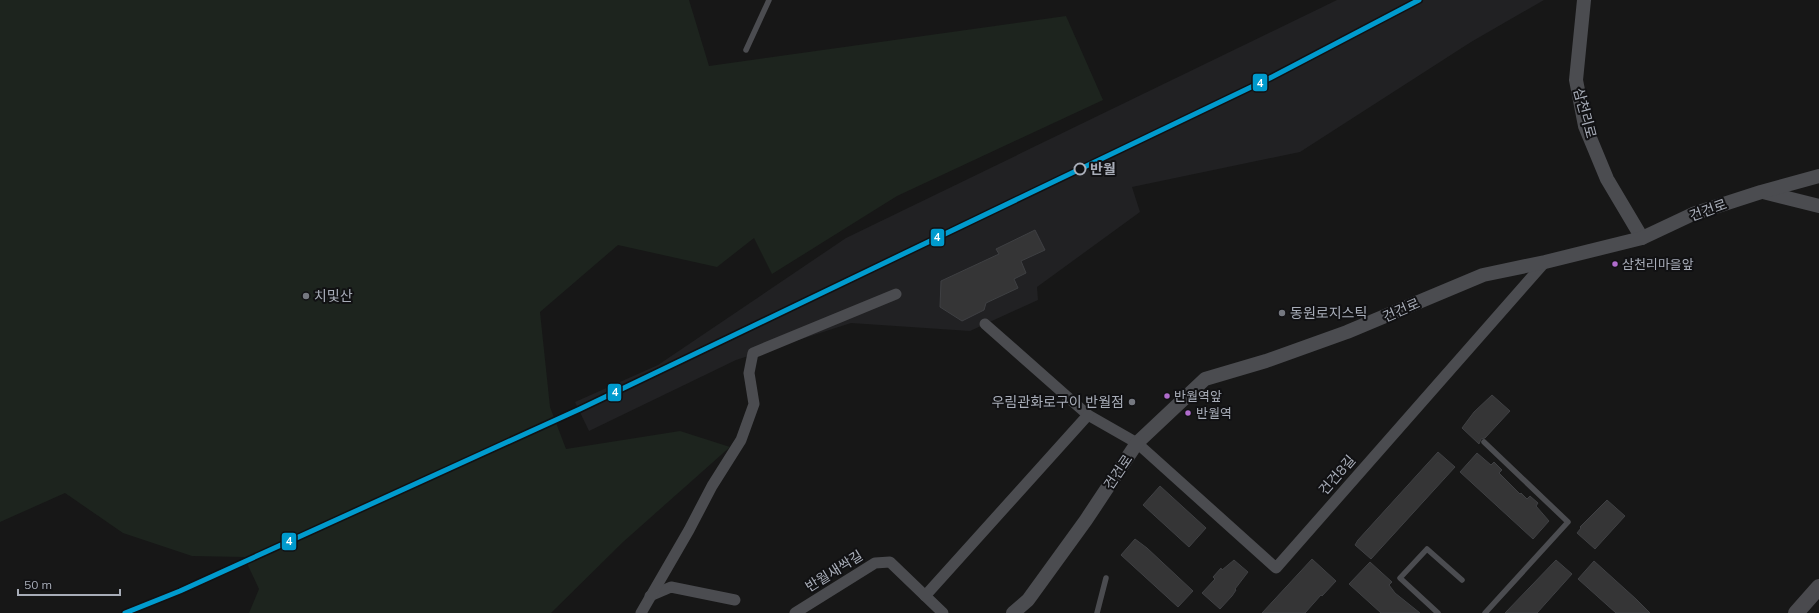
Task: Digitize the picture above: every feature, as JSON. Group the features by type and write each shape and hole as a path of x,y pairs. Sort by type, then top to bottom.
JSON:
{"main road":[{"path":"1796,613 1819,587"}],"street":[{"name":"삼천리로","path":"1584,0 1576,80 1585,126 1607,179 1642,238"},
{"name":"건건로","path":"1013,613 1028,600 1086,520 1137,443 1205,379 1266,361 1347,332 1483,275 1545,262 1642,238 1693,214 1761,192 1819,176"},
{"path":"1761,192 1819,206"},
{"name":"건건8길","path":"1137,443 1276,568 1545,262"},
{"path":"641,613 689,530 712,486 741,440 754,404 749,373 753,353 896,294"},
{"path":"986,324 1088,415 1137,443"},
{"path":"925,596 1088,415"},
{"name":"반월새싹길","path":"795,613 875,563 890,562 943,613"},
{"path":"650,596 671,587 735,600"}],"lane":[{"path":"746,50 769,0"},
{"path":"1484,442 1568,522 1485,613"},
{"path":"1438,613 1400,578 1427,550 1462,580"},
{"path":"1097,613 1106,578"}],"shaded area":[{"path":"0,0 689,0 709,66 1066,16 1103,100 897,196 772,274 754,238 717,267 618,245 540,312 550,407 566,449 680,431 730,447 623,542 551,613 249,613 259,589 244,557 192,556 123,533 65,493 0,522"},
{"path":"1337,0 1544,0 1471,42 1300,152 1132,187 1140,212 1037,287 1038,300 970,331 851,323 736,360 589,431 575,402 658,365 846,238"}],"building":[{"path":"1035,230 1045,250 1021,261 1026,273 1014,279 1018,288 986,303 984,310 962,321 940,307 941,281 999,254 996,249"},
{"path":"1492,395 1510,411 1485,438 1481,439 1479,444 1462,428 1474,412"},
{"path":"1438,452 1455,467 1371,559 1355,545 1358,540"},
{"path":"1477,453 1491,465 1494,462 1502,470 1499,473 1520,494 1521,493 1527,499 1530,496 1538,503 1536,506 1549,521 1533,539 1460,472"},
{"path":"1160,486 1206,528 1189,547 1143,505"},
{"path":"1607,500 1625,516 1595,549 1577,533 1581,528 1580,527"},
{"path":"1135,539 1147,548 1193,591 1178,607 1121,555"},
{"path":"1312,559 1336,581 1305,613 1262,613"},
{"path":"1234,560 1248,572 1235,589 1236,590 1232,596 1220,609 1202,593 1215,579 1213,577 1221,568 1222,570"},
{"path":"1556,560 1572,574 1537,613 1505,613"},
{"path":"1594,561 1650,613 1616,613 1578,579"},
{"path":"1370,562 1392,582 1389,585 1395,593 1420,613 1381,613 1349,584"}],"transit line":[{"name":"4","path":"125,613 180,591 580,409 1270,78 1419,0"}],"place":[{"name":"반월","path":"1080,169"},
{"name":"삼천리마을앞","path":"1615,264"},
{"name":"치및산","path":"306,296"},
{"name":"동원로지스틱","path":"1282,313"},
{"name":"반월역앞","path":"1167,396"},
{"name":"우림관화로구이 반월점","path":"1132,402"},
{"name":"반월역","path":"1188,413"}]}
